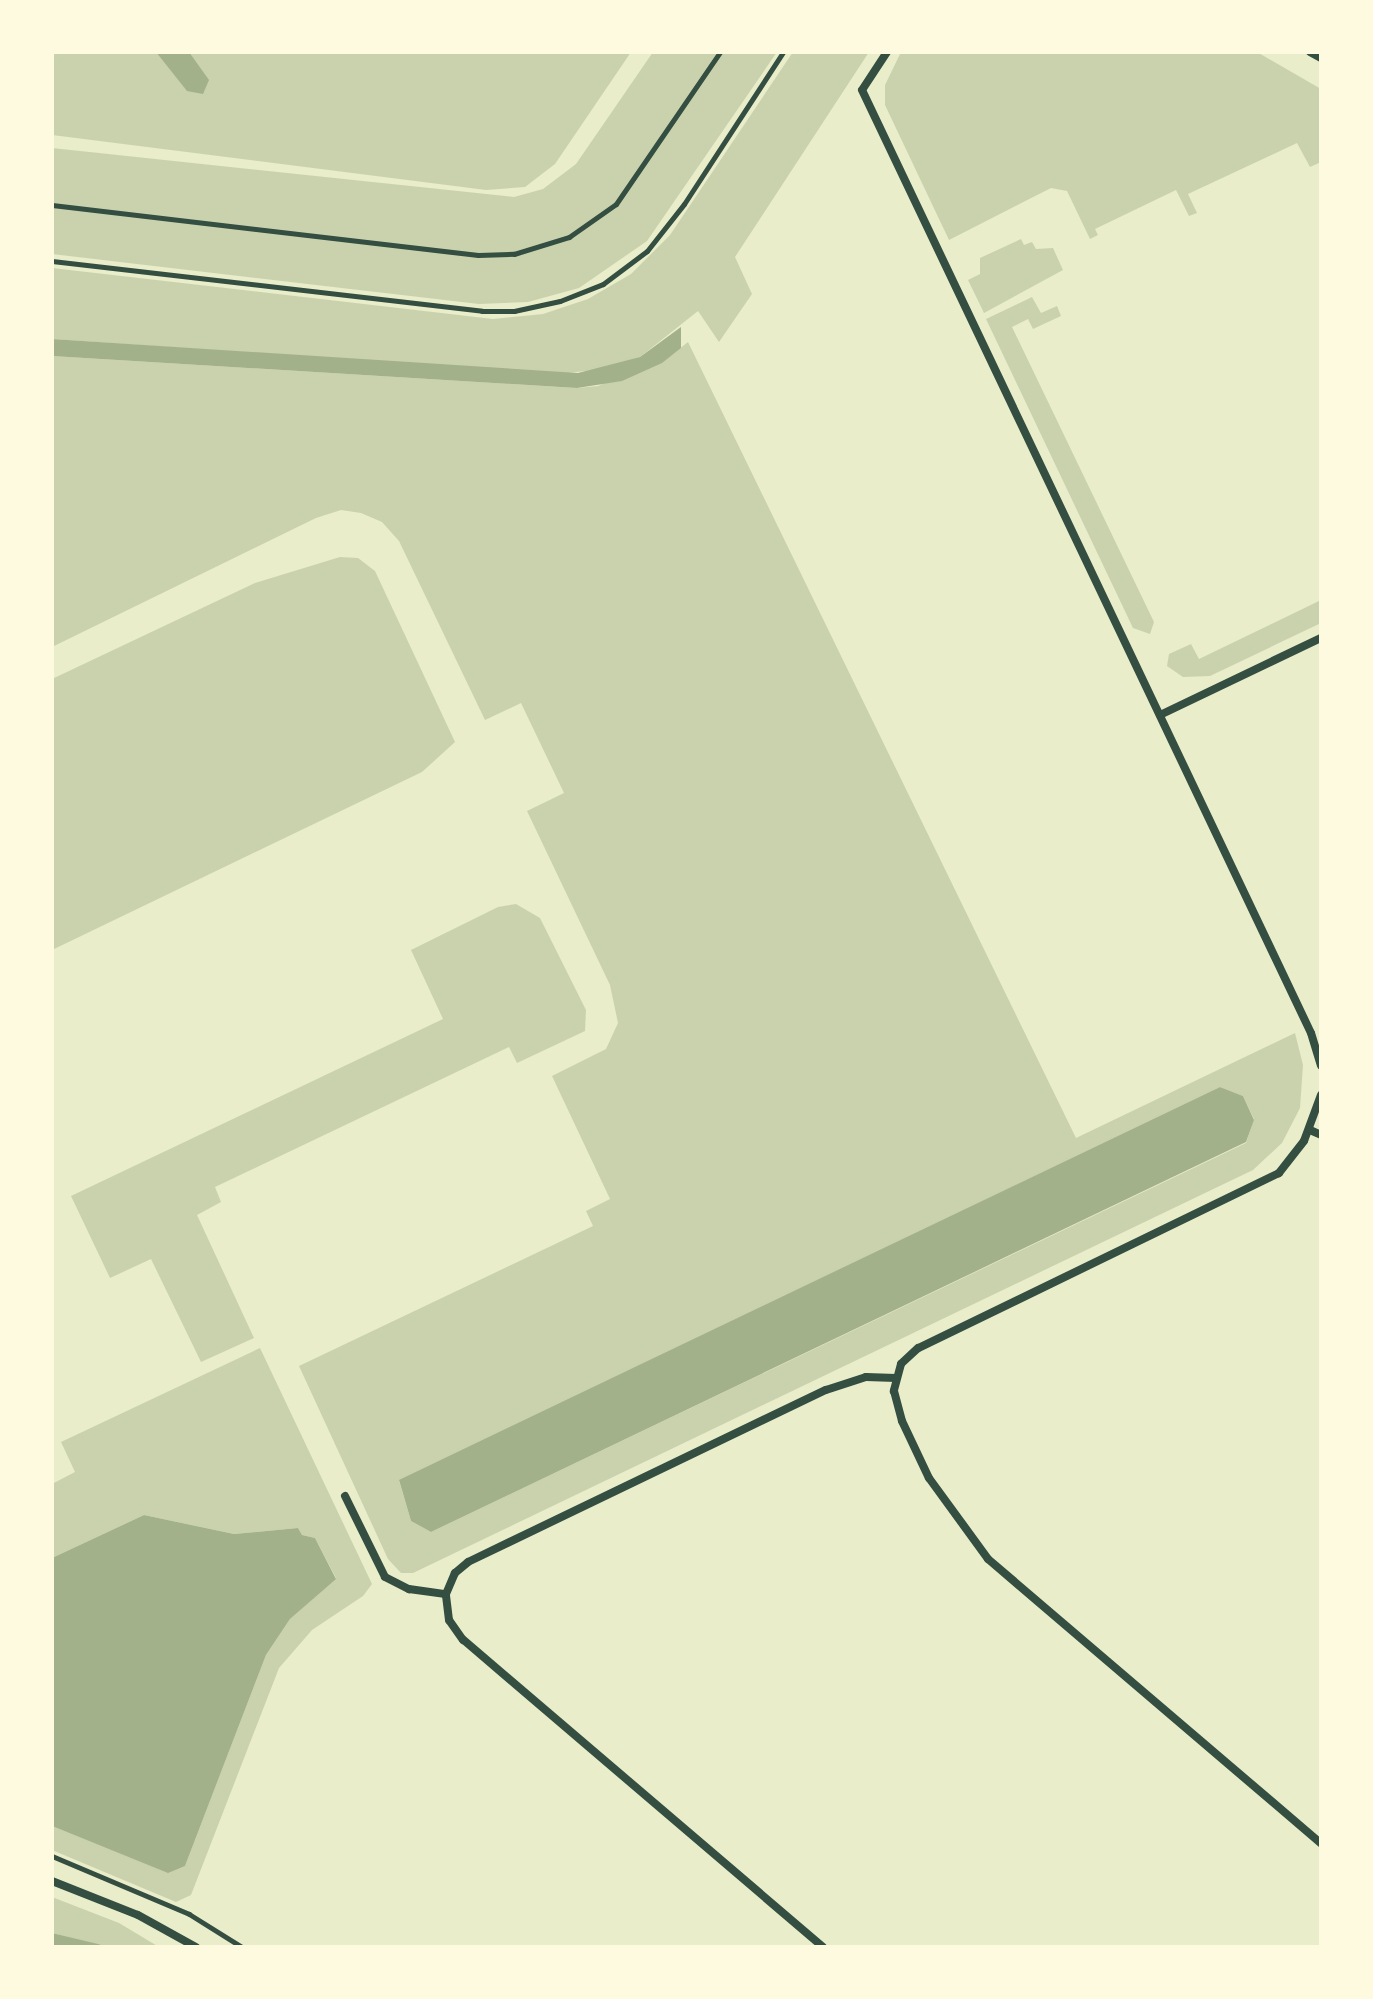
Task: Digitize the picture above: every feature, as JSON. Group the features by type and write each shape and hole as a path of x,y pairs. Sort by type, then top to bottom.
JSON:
{"street":[{"path":"887,52 862,90 1311,1033 1321,1066"},
{"path":"1310,52 1321,58"},
{"path":"1160,715 1321,638"},
{"path":"1321,1095 1310,1130 1285,1168 1272,1177 918,1348 905,1359 896,1378 898,1411 922,1466 978,1549 1321,1843"},
{"path":"1310,1130 1321,1135"},
{"path":"823,1947 463,1640 449,1620 446,1594 455,1573 478,1557 812,1396 866,1377 896,1378"},
{"path":"345,1496 385,1577 409,1589 446,1594"},
{"path":"52,1881 138,1915 196,1947"}],"path":[{"path":"52,205 478,255 514,254 569,237 616,204 720,52"},
{"path":"52,261 482,311 514,311 560,301 603,284 647,251 684,204 783,52"},
{"path":"52,1856 189,1914 242,1947"}],"shaded area":[{"path":"52,52 631,52 555,164 525,187 486,190 52,135"},
{"path":"156,52 189,52 209,80 203,94 187,91"},
{"path":"653,52 777,52 647,241 579,288 528,302 479,304 52,254 52,148 514,197 543,189 576,164"},
{"path":"793,52 869,52 735,257 752,294 719,342 698,311 640,357 602,369 560,374 52,339 52,268 493,319 543,314 588,299 631,274 670,235"},
{"path":"901,52 1257,52 1321,89 1321,162 1310,167 1297,143 1188,194 1197,213 1189,216 1176,190 1095,229 1098,235 1090,239 1067,191 1051,188 949,240 885,105 885,85"},
{"path":"1021,239 1024,245 1032,242 1036,249 1053,248 1063,270 984,313 968,280 980,274 980,258"},
{"path":"1032,297 1041,313 1057,306 1061,316 1033,329 1028,319 1012,327 1154,622 1150,634 1133,628 986,319"},
{"path":"681,327 681,348 662,363 622,381 577,388 52,356 52,339 578,373 640,357"},
{"path":"688,342 1076,1138 1295,1033 1303,1065 1300,1108 1282,1143 1253,1170 413,1573 401,1573 388,1559 299,1366 593,1226 586,1211 610,1199 552,1076 606,1049 618,1023 610,985 527,811 564,793 521,703 485,720 399,541 382,522 361,513 341,510 316,518 52,647 52,356 577,388 598,386 673,354","holes":["1220,1087 1243,1096 1254,1119 1246,1143 431,1532 411,1521 399,1481"]},
{"path":"340,557 358,558 375,571 455,742 422,772 52,950 52,679 255,583"},
{"path":"1321,600 1321,623 1210,676 1183,677 1167,666 1169,654 1191,644 1199,659"},
{"path":"516,904 540,918 586,1010 585,1031 517,1063 509,1047 215,1187 221,1202 197,1215 254,1338 201,1362 151,1259 110,1278 71,1196 443,1019 411,950 498,907"},
{"path":"1220,1087 1243,1096 1254,1120 1246,1142 431,1532 411,1521 399,1480"},
{"path":"260,1348 372,1584 363,1596 312,1630 279,1668 191,1895 176,1902 52,1850 52,1826 167,1872 185,1866 266,1655 290,1619 336,1578 315,1538 302,1535 298,1528 234,1534 144,1515 52,1558 52,1484 75,1472 61,1442"},
{"path":"144,1515 234,1534 298,1528 302,1535 315,1538 336,1579 290,1619 266,1655 185,1866 168,1873 52,1826 52,1558"},
{"path":"52,1897 119,1923 159,1947 107,1947 52,1933"},
{"path":"52,1933 98,1944 107,1947 52,1947"}]}
